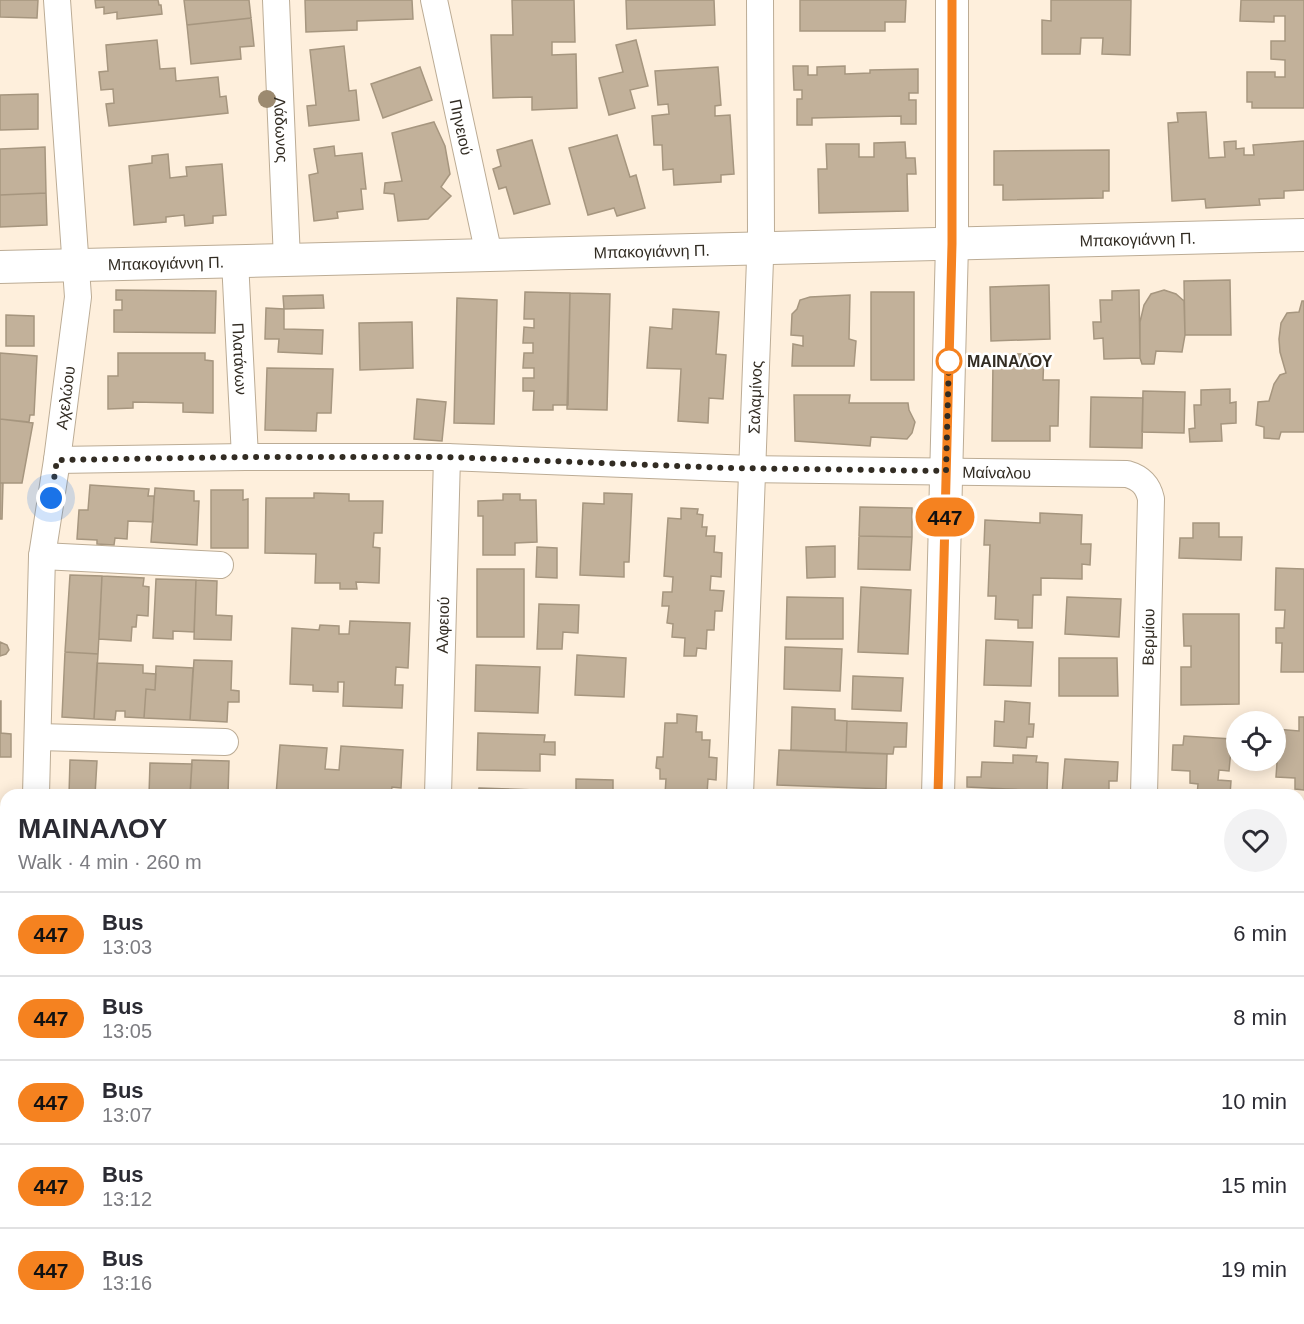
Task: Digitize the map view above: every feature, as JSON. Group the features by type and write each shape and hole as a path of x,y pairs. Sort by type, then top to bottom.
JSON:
{"street":[{"name":"Αχελώου","path":"36,789 42,556 78,297 57,0"},
{"name":"Λάδωνος","path":"276,0 287,260"},
{"name":"Πηνειού","path":"434,0 489,255"},
{"name":"Σαλαμίνος","path":"740,789 760,248 760,0"},
{"path":"938,789 952,244 952,0"},
{"name":"Μπακογιάννη Π.","path":"0,267 1304,235"},
{"name":"Πλατάνων","path":"235,261 245,457"},
{"name":"Μαίναλου","path":"57,460 447,457 752,468 1127,474 1143,481"},
{"name":"Αλφειού","path":"438,789 447,457"},
{"name":"Βερμίου","path":"1143,481 1149,490 1151,499 1144,789"},
{"path":"42,556 220,565"},
{"path":"38,737 225,742"}],"building":[{"path":"0,0 38,0 37,18 0,17"},
{"path":"95,0 158,0 162,14 117,19 117,12 104,14 104,7 96,8"},
{"path":"184,0 249,0 251,18 187,25"},
{"path":"305,0 412,0 413,19 357,21 357,30 306,32"},
{"path":"512,0 574,0 575,42 552,42 552,55 576,54 577,108 532,110 532,97 493,98 491,35 513,35"},
{"path":"626,0 714,0 715,25 627,29"},
{"path":"800,0 906,0 905,22 885,22 885,31 800,31"},
{"path":"1051,0 1131,0 1130,55 1102,54 1103,38 1081,38 1080,54 1042,54 1042,20 1051,21"},
{"path":"1241,0 1304,0 1304,108 1252,108 1252,102 1247,102 1247,72 1275,72 1275,77 1285,77 1285,60 1271,59 1271,41 1285,41 1285,16 1274,16 1274,22 1240,21"},
{"path":"251,18 254,46 240,47 241,59 191,64 187,25"},
{"path":"157,40 160,69 175,68 176,81 218,77 220,97 226,96 228,113 109,126 106,104 114,103 113,89 101,90 99,72 108,71 106,45"},
{"path":"636,40 648,86 630,90 635,108 609,115 599,78 623,72 616,45"},
{"path":"344,46 349,91 356,90 359,120 309,126 307,106 316,105 310,50"},
{"path":"793,66 808,66 808,75 817,75 817,67 845,66 845,74 870,73 870,70 918,69 918,93 909,93 909,100 916,100 916,124 901,124 901,116 812,118 812,125 797,125 797,99 802,99 802,90 794,90"},
{"path":"420,67 432,100 383,118 371,84"},
{"path":"718,67 721,105 715,106 715,116 730,115 734,174 721,175 721,182 674,185 673,169 663,170 662,145 654,145 652,116 669,114 668,104 658,105 655,71"},
{"path":"38,94 38,129 0,130 0,95"},
{"path":"1206,112 1209,158 1225,157 1224,142 1236,141 1236,149 1244,148 1244,155 1254,155 1253,145 1304,141 1304,190 1284,191 1284,198 1259,199 1260,205 1206,208 1205,199 1172,201 1168,123 1178,122 1177,113"},
{"path":"434,122 445,146 450,174 441,187 451,196 428,219 398,221 394,194 384,193 385,183 402,181 392,133"},
{"path":"617,135 630,177 636,175 645,208 617,216 614,208 588,215 569,148"},
{"path":"532,140 550,204 514,214 506,187 499,189 493,169 501,166 497,150"},
{"path":"905,142 906,158 915,158 916,174 907,174 908,211 819,213 818,169 827,169 826,144 859,144 859,157 874,157 874,143"},
{"path":"334,146 335,156 362,153 366,189 361,189 363,209 337,212 338,218 314,221 309,175 318,173 314,149"},
{"path":"45,147 46,193 0,195 0,149"},
{"path":"1109,150 1109,191 1103,191 1103,198 1003,200 1003,185 994,185 994,151"},
{"path":"168,154 170,178 187,176 186,167 222,164 226,215 213,216 213,223 185,226 184,215 166,217 166,222 134,225 129,166 152,163 152,156"},
{"path":"46,193 47,225 0,227 0,195"},
{"path":"1230,280 1231,335 1185,335 1184,281"},
{"path":"1049,285 1050,339 991,341 990,287"},
{"path":"116,290 216,291 215,333 114,332 114,310 122,310 122,300 116,300"},
{"path":"1139,290 1140,358 1104,359 1103,338 1094,339 1093,322 1101,322 1100,300 1112,300 1112,291"},
{"path":"1164,290 1176,294 1184,301 1185,335 1182,352 1156,351 1154,364 1142,364 1140,322 1144,305 1151,294"},
{"path":"525,292 570,293 568,405 553,405 553,410 533,410 534,391 523,391 523,378 534,378 534,368 523,368 524,353 533,353 533,343 523,343 524,327 534,328 534,319 524,319"},
{"path":"871,292 914,292 914,380 871,380"},
{"path":"570,293 610,294 607,410 567,409"},
{"path":"323,295 324,308 284,309 283,296"},
{"path":"850,295 849,339 856,341 854,366 792,366 793,344 803,346 803,336 791,335 792,314 797,309 800,300 810,297"},
{"path":"457,298 497,300 494,424 454,423"},
{"path":"1302,301 1304,301 1304,432 1281,432 1279,439 1264,438 1264,427 1256,425 1258,402 1269,401 1274,384 1280,375 1286,373 1280,352 1281,323 1287,313 1299,312"},
{"path":"266,308 284,309 284,329 323,330 322,354 278,352 279,339 265,339"},
{"path":"673,309 719,312 716,354 726,355 723,399 709,398 708,423 678,421 681,369 647,368 650,327 672,329"},
{"path":"6,315 34,316 34,346 6,346"},
{"path":"412,322 413,368 360,370 359,323"},
{"path":"0,353 37,356 34,415 30,415 29,422 0,419"},
{"path":"118,353 205,353 205,360 213,361 213,413 183,412 183,403 133,402 133,408 108,409 108,376 118,376"},
{"path":"1015,354 1044,354 1043,380 1059,380 1058,426 1050,426 1050,441 992,441 993,361 1015,361"},
{"path":"267,368 333,369 331,413 317,413 316,431 265,430"},
{"path":"1230,389 1230,403 1236,402 1236,423 1221,424 1222,441 1190,442 1189,429 1195,428 1194,405 1201,405 1201,390"},
{"path":"1143,391 1185,392 1184,433 1142,432"},
{"path":"794,395 850,395 849,403 908,403 915,422 912,433 907,439 871,437 870,446 795,441"},
{"path":"1091,397 1143,398 1142,448 1090,447"},
{"path":"417,399 446,402 442,441 414,439"},
{"path":"0,419 33,423 22,483 0,483"},
{"path":"0,483 3,483 2,519 0,519"},
{"path":"90,485 149,489 148,496 154,496 153,522 128,521 127,539 115,538 114,545 97,544 97,540 77,539 79,510 88,510"},
{"path":"155,488 194,491 194,501 199,501 197,545 151,542"},
{"path":"211,490 243,490 243,500 248,499 248,548 211,548"},
{"path":"314,493 349,494 349,501 383,501 382,533 374,533 373,547 380,548 379,583 356,582 357,589 340,589 340,583 315,583 316,554 265,553 266,498 314,498"},
{"path":"604,493 632,494 629,562 624,562 624,577 580,575 583,503 604,504"},
{"path":"503,494 520,494 520,500 536,500 537,542 515,543 515,555 483,555 483,516 478,516 478,501 503,500"},
{"path":"860,507 912,508 912,537 859,536"},
{"path":"681,508 698,509 697,514 703,515 702,527 707,527 706,536 715,536 714,552 722,553 721,577 711,576 710,590 724,591 722,611 715,611 714,630 707,630 706,649 697,648 696,656 684,656 685,638 672,637 673,624 667,623 669,606 662,606 663,592 672,592 673,577 664,576 668,518 681,519"},
{"path":"1040,513 1082,515 1081,544 1091,544 1090,565 1082,564 1082,579 1041,578 1041,595 1033,595 1032,628 1018,628 1018,620 995,619 996,596 988,596 990,545 984,545 985,520 1040,523"},
{"path":"1193,523 1219,523 1219,537 1242,537 1241,560 1179,558 1180,538 1193,538"},
{"path":"859,536 912,537 910,570 858,569"},
{"path":"835,546 835,577 807,578 806,547"},
{"path":"537,547 557,548 557,578 536,577"},
{"path":"1276,568 1304,569 1304,672 1281,672 1282,643 1276,643 1276,628 1284,628 1285,610 1275,610"},
{"path":"477,569 524,569 524,637 477,637"},
{"path":"70,575 102,576 98,654 65,652"},
{"path":"102,576 144,578 143,586 149,587 148,616 137,615 136,627 132,627 131,641 99,639"},
{"path":"156,579 196,580 194,632 173,631 173,639 153,638"},
{"path":"196,580 217,581 216,615 232,616 231,640 194,639"},
{"path":"861,587 911,590 908,654 858,652"},
{"path":"787,597 843,598 843,639 786,639"},
{"path":"1067,597 1121,599 1119,637 1065,634"},
{"path":"539,604 579,605 578,633 563,632 562,649 537,649"},
{"path":"1183,614 1239,614 1239,704 1181,705 1181,667 1191,667 1191,646 1184,646"},
{"path":"350,621 410,623 408,668 396,667 395,685 403,685 402,708 343,706 344,682 338,682 338,692 313,691 313,685 290,684 292,628 319,630 320,625 339,626 339,634 349,634"},
{"path":"986,640 1033,642 1031,686 984,685"},
{"path":"0,642 7,645 9,650 0,656"},
{"path":"785,647 842,649 840,691 784,689"},
{"path":"65,652 98,654 94,719 62,717"},
{"path":"577,655 626,658 624,697 575,695"},
{"path":"1059,658 1117,658 1118,696 1059,696"},
{"path":"194,660 232,661 231,690 239,691 239,702 228,702 227,722 190,720"},
{"path":"97,663 143,665 143,673 156,674 155,690 146,689 144,718 125,717 125,711 116,711 115,720 94,719"},
{"path":"476,665 540,667 538,713 475,711"},
{"path":"156,666 193,668 190,720 144,718 146,689 155,690"},
{"path":"853,676 903,678 901,711 852,709"},
{"path":"0,701 1,733 11,734 11,757 0,757"},
{"path":"1005,701 1030,703 1029,724 1034,724 1033,737 1027,737 1026,748 994,746 995,721 1004,722"},
{"path":"792,707 835,709 835,720 847,721 846,752 791,750"},
{"path":"677,714 697,716 696,732 702,732 702,740 710,740 709,757 717,758 716,780 708,779 707,789 665,789 666,779 660,779 660,769 656,768 657,757 663,757 665,723 677,723"},
{"path":"1299,717 1304,717 1304,789 1295,789 1295,778 1276,777 1276,771 1286,771 1286,730 1299,731"},
{"path":"847,721 907,723 906,747 894,747 893,754 846,752"},
{"path":"478,733 545,735 544,742 555,742 555,755 540,754 540,771 477,770"},
{"path":"1184,736 1226,739 1226,771 1219,770 1218,780 1231,781 1230,789 1198,789 1198,784 1190,783 1190,771 1172,770 1173,745 1183,745"},
{"path":"280,745 327,748 325,769 339,770 341,746 403,750 401,788 276,789"},
{"path":"779,750 887,754 886,789 777,785"},
{"path":"1013,755 1037,756 1036,762 1048,763 1047,789 967,787 967,777 981,777 982,762 1013,763"},
{"path":"1065,759 1118,762 1117,781 1109,781 1109,789 1062,789"},
{"path":"70,760 97,761 95,789 69,789"},
{"path":"192,760 229,761 228,789 190,789"},
{"path":"150,763 192,764 190,789 149,789"},
{"path":"576,779 613,780 613,789 576,789"}],"bus line":[{"name":"447","path":"938,789 952,244 952,0"}],"place":[{"name":"ΜΑΙΝΑΛΟΥ","path":"949,361"}],"route":[{"path":"51,498 57,460 447,457 729,468 946,471 949,358 949,361"}]}
